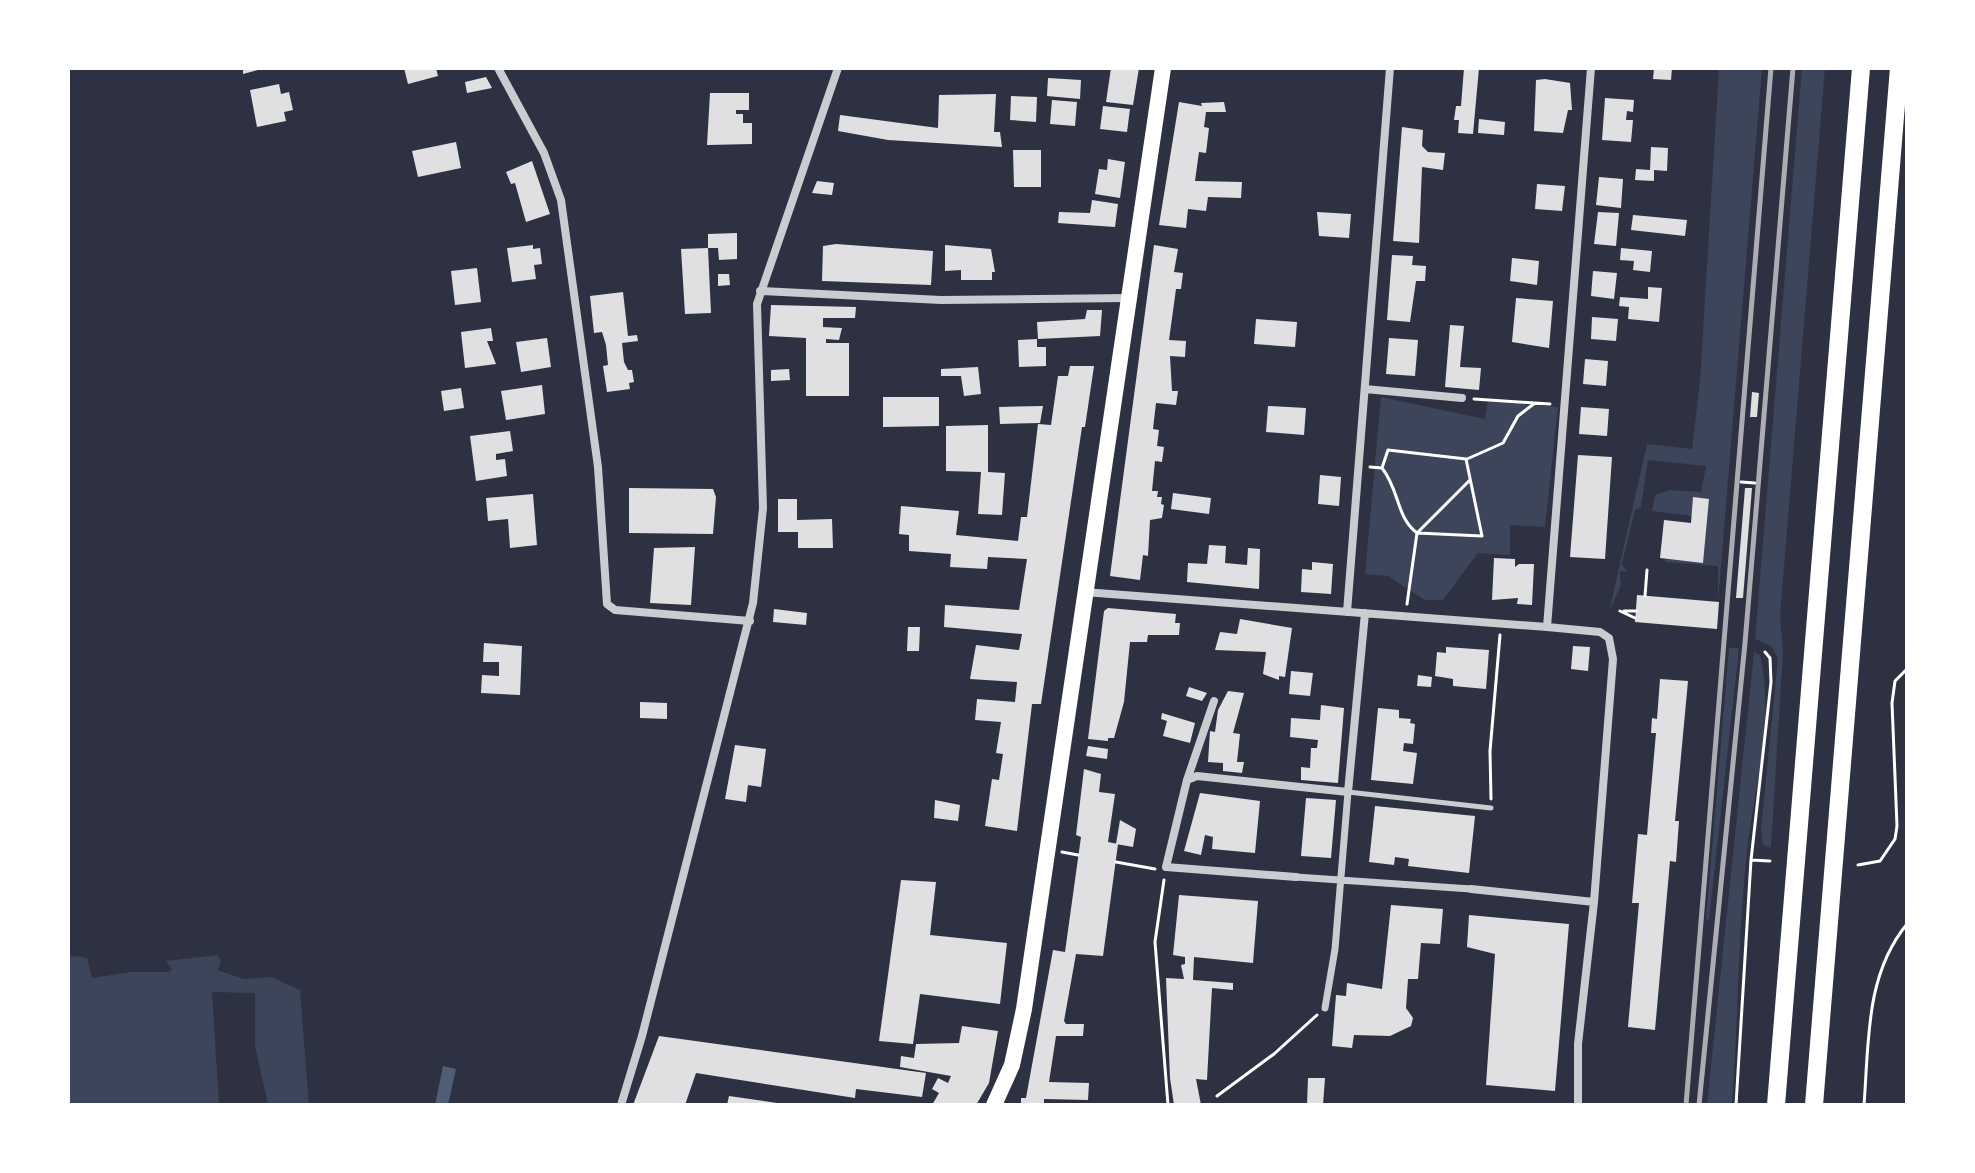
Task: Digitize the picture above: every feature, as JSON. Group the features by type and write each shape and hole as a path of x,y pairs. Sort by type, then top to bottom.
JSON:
{"highway":[{"path":"1776,1105 1861,68"},
{"path":"1814,1105 1899,68"}],"main road":[{"path":"994,1105 1012,1065 1024,1009 1163,68"}],"street":[{"path":"498,68 544,153 561,200 598,467 607,604 615,610 750,621"},
{"path":"621,1105 642,1036 750,621 763,508 755,336 760,291 838,68"},
{"path":"1347,612 1390,68"},
{"path":"1547,627 1591,68"},
{"path":"760,291 941,300 1128,298"},
{"path":"1365,389 1462,398"},
{"path":"1084,592 1547,627 1600,632 1609,638 1613,659 1594,902 1578,1044 1578,1105"},
{"path":"1325,1008 1342,881 1365,613"},
{"path":"1214,701 1187,780 1166,869 1471,889 1594,902"},
{"path":"1187,780 1209,775 1348,792"}],"lane":[{"path":"1348,792 1491,808"}],"path":[{"path":"1462,398 1565,405"},
{"path":"1382,468 1388,450 1466,459 1503,443 1518,416 1535,403"},
{"path":"1358,466 1382,468 1395,484 1405,524 1417,533 1482,536 1466,459"},
{"path":"1409,594 1417,533 1470,480"},
{"path":"1741,482 1749,485 1755,483"},
{"path":"1645,596 1647,570"},
{"path":"1635,618 1620,611 1636,611"},
{"path":"1491,808 1490,751 1501,623"},
{"path":"1736,1105 1751,860 1771,682 1770,658 1765,652"},
{"path":"1858,865 1880,861 1895,839 1892,703 1895,681 1907,669"},
{"path":"1751,860 1770,861"},
{"path":"1116,862 1166,869 1155,942 1168,1105"},
{"path":"1864,1105 1876,980 1884,959 1907,924"},
{"path":"1217,1096 1274,1054 1325,1008"}],"shaded area":[{"path":"1719,68 1762,68 1718,602 1718,566 1665,562 1665,559 1703,562 1709,500 1694,498 1692,516 1652,511 1655,495 1669,490 1701,492 1706,466 1648,460 1641,507 1635,510 1622,564 1627,572 1620,571 1621,585 1609,612 1647,444 1692,449 1700,381"},
{"path":"1802,68 1825,68 1780,616 1783,651 1771,848 1763,845 1761,829 1778,658 1771,646 1755,639"},
{"path":"1381,397 1485,419 1488,401 1558,407 1545,527 1510,525 1510,555 1478,553 1443,600 1425,600 1388,576 1365,574"},
{"path":"1729,648 1739,648 1709,920 1706,919"},
{"path":"1754,652 1760,655 1764,679 1764,730 1743,891 1732,1105 1707,1105"},
{"path":"218,955 221,962 217,970 244,979 271,977 300,990 309,1105 268,1105 255,1046 255,993 212,992 219,1105 68,1105 68,957 87,958 92,978 131,972 169,972 172,969 166,961"},
{"path":"443,1066 456,1069 448,1105 435,1105"}],"building":[{"path":"243,68 261,68 262,69 243,74"},
{"path":"404,68 436,68 438,76 408,84"},
{"path":"1111,68 1139,68 1133,105 1106,102"},
{"path":"1464,68 1479,68 1473,134 1458,133 1459,120 1454,120 1456,106 1461,106"},
{"path":"1654,68 1672,68 1671,80 1653,79"},
{"path":"486,77 492,88 467,93 465,82"},
{"path":"1048,78 1081,80 1080,99 1047,96"},
{"path":"1536,80 1570,83 1572,110 1568,110 1563,133 1534,131"},
{"path":"279,84 281,94 289,92 293,110 284,112 286,121 257,127 250,90"},
{"path":"710,93 749,93 749,110 736,110 736,114 743,114 743,123 752,123 752,144 707,145"},
{"path":"996,94 994,132 1000,132 1002,147 888,140 838,131 840,115 938,128 939,95"},
{"path":"1011,96 1037,97 1036,122 1010,120"},
{"path":"1605,98 1634,100 1633,112 1627,111 1626,120 1633,120 1631,142 1602,140"},
{"path":"1052,100 1077,102 1075,126 1050,124"},
{"path":"1179,102 1202,106 1201,103 1224,102 1226,112 1206,112 1204,127 1209,128 1206,153 1199,152 1195,181 1242,182 1241,198 1208,197 1206,211 1188,209 1186,228 1159,225"},
{"path":"1103,106 1130,109 1127,132 1100,129"},
{"path":"1479,119 1505,122 1504,135 1478,133"},
{"path":"1402,127 1423,130 1422,146 1428,152 1445,153 1443,170 1422,167 1419,243 1393,241"},
{"path":"456,142 461,168 418,177 412,151"},
{"path":"1651,147 1668,148 1667,171 1654,170 1654,181 1635,180 1636,169 1650,170"},
{"path":"1013,150 1041,150 1041,187 1014,187"},
{"path":"1108,159 1125,162 1120,198 1095,194 1099,169 1107,170"},
{"path":"532,161 550,214 526,222 515,183 511,184 506,172"},
{"path":"1599,177 1623,179 1621,208 1596,205"},
{"path":"817,181 834,183 832,195 812,193"},
{"path":"1537,184 1565,186 1562,211 1535,209"},
{"path":"1092,200 1118,204 1115,227 1058,223 1059,212 1090,213"},
{"path":"1317,212 1351,214 1349,238 1319,236"},
{"path":"1598,212 1619,213 1616,246 1594,244"},
{"path":"1633,215 1687,220 1685,236 1631,230"},
{"path":"737,233 737,259 719,260 718,248 708,248 708,234"},
{"path":"836,244 933,251 931,285 822,281 823,246"},
{"path":"533,245 533,249 540,248 542,264 534,265 536,279 512,282 507,248"},
{"path":"945,245 991,249 995,272 992,272 992,280 961,280 961,270 945,271"},
{"path":"1154,245 1178,249 1174,272 1183,273 1181,289 1176,289 1169,340 1186,341 1185,357 1170,356 1172,391 1178,391 1176,405 1156,403 1153,429 1159,430 1157,446 1164,447 1162,462 1155,461 1152,491 1158,491 1157,497 1162,497 1161,504 1164,505 1162,518 1150,520 1148,556 1143,555 1140,580 1110,576"},
{"path":"708,248 711,313 685,314 681,249"},
{"path":"1621,248 1652,251 1650,272 1633,270 1634,261 1620,260"},
{"path":"1392,255 1413,256 1412,265 1426,266 1425,281 1416,281 1410,322 1387,320"},
{"path":"1512,258 1539,261 1537,285 1510,281"},
{"path":"477,268 481,302 455,305 451,271"},
{"path":"1593,271 1617,273 1614,299 1591,296"},
{"path":"718,274 729,274 730,285 718,286"},
{"path":"1648,287 1662,288 1659,322 1628,319 1629,307 1619,306 1620,297 1648,299"},
{"path":"623,292 628,336 637,335 638,341 622,343 624,362 628,370 632,370 634,382 629,383 630,389 607,392 603,366 608,365 606,345 602,332 594,333 590,296"},
{"path":"1516,298 1553,301 1549,348 1512,342"},
{"path":"771,305 856,307 855,318 823,318 823,327 842,328 839,340 826,339 826,343 849,343 849,396 806,396 806,338 769,336"},
{"path":"1087,310 1102,310 1100,336 1038,339 1037,322 1085,319"},
{"path":"1592,317 1618,319 1616,341 1591,339"},
{"path":"1256,319 1297,322 1295,347 1254,344"},
{"path":"1450,325 1464,326 1460,367 1481,368 1479,390 1445,387"},
{"path":"491,328 493,341 487,341 496,364 465,368 461,332"},
{"path":"547,338 551,367 521,372 516,342"},
{"path":"1389,338 1418,340 1415,376 1386,374"},
{"path":"1037,339 1037,347 1046,347 1046,366 1019,367 1018,340"},
{"path":"1585,359 1608,361 1606,386 1583,384"},
{"path":"1070,366 1094,366 1085,427 1082,427 1041,704 1032,704 1017,831 985,826 992,779 999,780 1003,754 996,753 1001,722 975,720 977,699 1015,702 1017,682 970,679 976,645 1019,650 1022,634 944,627 945,605 1019,610 1027,559 988,557 987,569 950,567 951,554 909,551 909,535 899,534 901,506 959,511 956,535 1018,541 1021,517 1027,517 1038,424 1051,425 1058,376 1068,376"},
{"path":"978,367 981,394 964,396 961,376 941,376 941,369"},
{"path":"789,369 790,380 771,381 771,370"},
{"path":"542,385 545,414 506,420 501,391"},
{"path":"461,388 464,408 444,411 441,391"},
{"path":"1752,392 1759,393 1757,417 1750,417"},
{"path":"883,397 939,397 939,426 883,427"},
{"path":"1043,406 1040,423 1000,424 999,407"},
{"path":"1268,406 1306,408 1304,435 1266,432"},
{"path":"1581,407 1609,409 1607,436 1579,434"},
{"path":"988,425 988,472 1005,473 1002,515 978,514 981,472 946,471 946,426"},
{"path":"510,431 513,451 496,454 496,460 505,459 507,476 476,481 470,436"},
{"path":"1578,455 1612,457 1605,559 1570,557"},
{"path":"1320,475 1341,477 1339,506 1318,504"},
{"path":"629,488 713,489 716,497 713,534 629,533"},
{"path":"1745,488 1752,488 1743,598 1736,598"},
{"path":"1173,493 1211,498 1209,514 1171,509"},
{"path":"533,494 537,545 510,548 508,519 488,521 486,498"},
{"path":"1693,497 1709,499 1703,563 1660,558 1664,520 1691,523"},
{"path":"778,499 797,499 797,520 832,519 833,548 798,548 798,532 778,532"},
{"path":"1209,545 1226,546 1225,563 1247,565 1248,548 1260,549 1259,589 1187,582 1188,563 1207,564"},
{"path":"695,547 691,605 650,603 654,548"},
{"path":"1494,558 1515,559 1515,567 1534,564 1532,605 1517,604 1518,598 1492,600"},
{"path":"1312,562 1333,564 1331,594 1301,592 1302,569 1312,570"},
{"path":"1637,595 1719,602 1717,629 1635,622"},
{"path":"1108,608 1176,614 1175,623 1180,623 1179,635 1148,635 1147,642 1130,642 1124,702 1114,738 1108,738 1108,741 1088,739 1104,611"},
{"path":"774,609 807,613 806,625 773,622"},
{"path":"1240,619 1292,628 1285,677 1279,676 1279,680 1263,674 1266,652 1215,650 1220,632 1237,634"},
{"path":"908,627 920,627 919,651 907,651"},
{"path":"484,643 522,646 520,695 481,693 482,675 499,676 499,662 483,662"},
{"path":"1573,646 1590,647 1588,671 1571,669"},
{"path":"1446,647 1489,650 1486,689 1453,686 1453,679 1435,676 1437,652 1446,653"},
{"path":"1291,671 1313,673 1310,696 1289,694"},
{"path":"1418,675 1432,677 1431,687 1417,686"},
{"path":"1660,679 1688,681 1675,821 1679,821 1676,862 1670,861 1655,1030 1628,1027 1639,903 1632,903 1638,834 1647,835 1656,733 1651,733 1652,718 1657,719"},
{"path":"1189,687 1207,693 1202,701 1186,696"},
{"path":"1228,691 1244,693 1233,733 1240,734 1237,762 1244,762 1242,773 1223,771 1223,763 1208,762 1210,731 1215,732 1218,710"},
{"path":"640,702 667,703 667,719 640,718"},
{"path":"1321,705 1344,708 1338,783 1301,780 1301,767 1310,768 1311,748 1317,748 1318,740 1290,737 1291,718 1320,720"},
{"path":"1378,708 1399,710 1399,718 1411,719 1410,723 1415,724 1413,744 1404,743 1403,751 1417,753 1413,784 1371,780"},
{"path":"1162,713 1195,723 1190,743 1163,736 1167,721 1161,719"},
{"path":"735,745 766,749 761,787 748,785 746,802 725,799"},
{"path":"1088,746 1108,749 1107,759 1086,756"},
{"path":"1084,769 1101,774 1099,792 1115,794 1108,842 1118,844 1103,956 1076,954 1064,1021 1066,1024 1084,1024 1083,1036 1056,1036 1049,1082 1089,1083 1088,1100 1044,1099 1044,1105 1021,1105 1021,1098 1026,1098 1053,950 1065,952 1081,837 1076,835"},
{"path":"1200,793 1260,801 1255,853 1212,849 1213,837 1205,835 1201,855 1184,851"},
{"path":"1306,798 1336,800 1331,858 1301,856"},
{"path":"935,800 960,805 958,821 934,818"},
{"path":"1375,806 1475,816 1469,873 1408,866 1409,859 1395,857 1394,865 1369,862"},
{"path":"1120,820 1136,829 1133,847 1116,844"},
{"path":"901,880 936,882 930,935 1007,943 1000,1004 920,994 913,1044 879,1041"},
{"path":"1179,895 1258,901 1253,963 1194,957 1193,980 1233,983 1233,990 1212,988 1207,1080 1196,1079 1201,1105 1174,1105 1170,1078 1166,978 1184,979 1181,965 1185,964 1185,957 1173,955"},
{"path":"1391,905 1443,909 1440,944 1421,943 1418,979 1408,979 1406,1008 1413,1018 1411,1026 1390,1036 1354,1035 1352,1048 1332,1046 1336,995 1346,996 1347,983 1382,989"},
{"path":"1469,915 1569,924 1555,1091 1486,1085 1495,954 1467,947"},
{"path":"962,1026 998,1031 989,1083 976,1105 932,1105 939,1093 932,1089 938,1078 948,1083 951,1076 900,1067 901,1056 914,1058 916,1044 959,1043"},
{"path":"659,1036 926,1073 922,1097 856,1089 855,1098 696,1073 685,1105 633,1105"},
{"path":"1308,1078 1325,1078 1323,1105 1307,1105"},
{"path":"729,1096 777,1103 777,1105 727,1105"}],"railway":[{"path":"1686,1105 1771,68"},
{"path":"1699,1105 1745,643 1793,68"}]}
